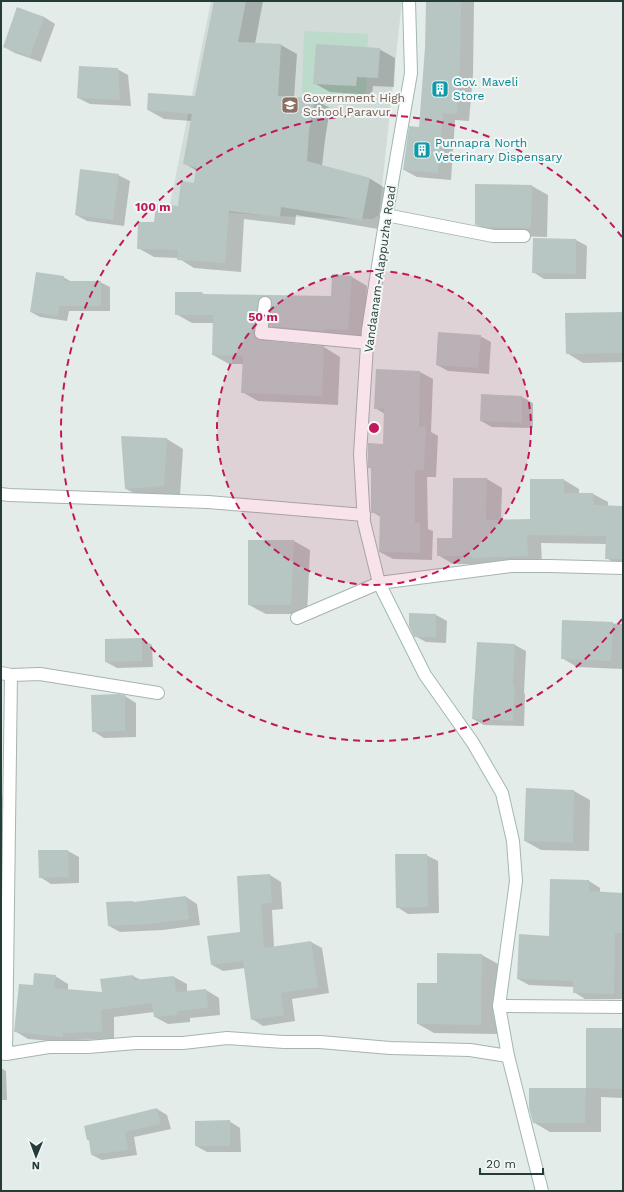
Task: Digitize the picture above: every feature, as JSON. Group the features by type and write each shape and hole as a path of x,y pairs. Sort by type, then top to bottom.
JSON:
{"street":[{"name":"Vandaanam-Alappuzha Road","path":"409,1 412,72 386,215 369,323 360,454 364,522 379,583 425,675 473,743 502,793 513,841 516,881 499,1006 508,1056 542,1191"},
{"path":"386,215 493,236 524,236"},
{"path":"265,303 261,333 368,343"},
{"path":"1,494 208,502 364,515"},
{"path":"297,618 379,583 511,566 623,568"},
{"path":"158,693 40,674 6,674 4,1053 49,1047 88,1047 136,1043 184,1043 227,1038 284,1042 320,1042 390,1048 470,1050 508,1056"},
{"path":"499,1006 623,1007"}],"shaded area":[{"name":"Government High School Paravur","path":"211,1 402,1 379,215 373,219 298,217 169,209"}],"green space":[{"path":"304,31 368,34 366,96 302,93"}],"building":[{"path":"214,1 246,1 238,42 281,44 278,96 315,98 309,130 307,161 370,178 362,220 281,207 280,217 229,211 225,263 177,260 178,250 137,249 138,222 154,222 156,204 178,206 181,181 194,183 196,168 183,164 192,114 147,110 148,93 195,96"},
{"path":"426,1 461,1 460,66 457,114 443,113 438,173 403,170 409,126 419,127 425,48"},
{"path":"17,7 44,17 30,57 3,47"},
{"path":"316,44 380,48 378,78 357,77 356,86 313,84"},
{"path":"79,66 118,68 120,100 77,98"},
{"path":"80,169 119,174 113,220 75,215"},
{"path":"475,184 532,185 531,228 486,227 475,225"},
{"path":"533,238 576,239 576,274 532,273"},
{"path":"36,272 64,276 63,281 101,281 101,306 59,306 58,316 30,312"},
{"path":"332,274 352,276 348,330 325,329 325,331 269,326 272,304 270,297 262,296 258,302 254,332 256,339 260,340 324,346 322,396 241,393 243,356 212,355 213,315 175,315 175,292 202,292 202,294 331,296"},
{"path":"623,312 623,353 566,354 565,313"},
{"path":"438,332 481,335 478,368 436,365"},
{"path":"376,369 420,371 419,427 426,427 424,470 415,470 415,523 420,523 420,553 379,552 380,513 371,513 371,468 368,468 368,443 383,444 384,409 374,409"},
{"path":"481,394 522,396 522,423 480,421"},
{"path":"121,436 167,438 164,486 125,489"},
{"path":"453,478 487,478 486,520 530,519 530,479 564,479 564,493 593,493 594,505 623,506 623,559 605,559 606,536 527,535 528,556 472,558 472,556 437,556 437,538 452,538"},
{"path":"248,540 294,540 291,605 248,605"},
{"path":"409,613 436,614 436,637 414,637 409,626"},
{"path":"562,620 613,622 611,661 561,659"},
{"path":"142,638 142,661 105,662 105,639"},
{"path":"477,642 515,644 513,721 472,719"},
{"path":"91,695 125,695 125,731 92,732"},
{"path":"526,788 574,790 573,843 524,841"},
{"path":"38,850 68,850 69,877 39,878"},
{"path":"395,854 427,854 428,907 396,908"},
{"path":"270,874 272,903 261,904 264,948 311,941 318,987 281,993 284,1015 251,1020 243,961 211,965 207,936 240,932 237,876"},
{"path":"550,879 589,880 589,891 623,893 623,933 615,933 614,994 573,993 573,981 517,979 519,934 549,936"},
{"path":"186,896 189,919 151,924 108,926 106,902 133,902"},
{"path":"437,953 482,954 481,1025 417,1024 417,983 437,983"},
{"path":"34,973 56,975 54,988 102,992 100,979 133,975 134,980 174,976 176,992 206,989 208,1008 177,1011 178,1015 154,1017 152,1003 101,1010 102,1032 63,1033 63,1037 14,1032 19,984 33,985"},
{"path":"586,1028 623,1028 623,1089 586,1088"},
{"path":"529,1088 586,1088 585,1123 533,1123 529,1108"},
{"path":"157,1108 161,1124 125,1132 128,1150 91,1155 89,1140 87,1140 84,1126"},
{"path":"230,1120 230,1146 195,1146 195,1121"}],"place":[{"name":"Gov. Maveli Store","path":"440,89"},
{"name":"Government High School Paravur","path":"290,105"},
{"name":"Punnapra North Veterinary Dispensary","path":"422,150"}]}
